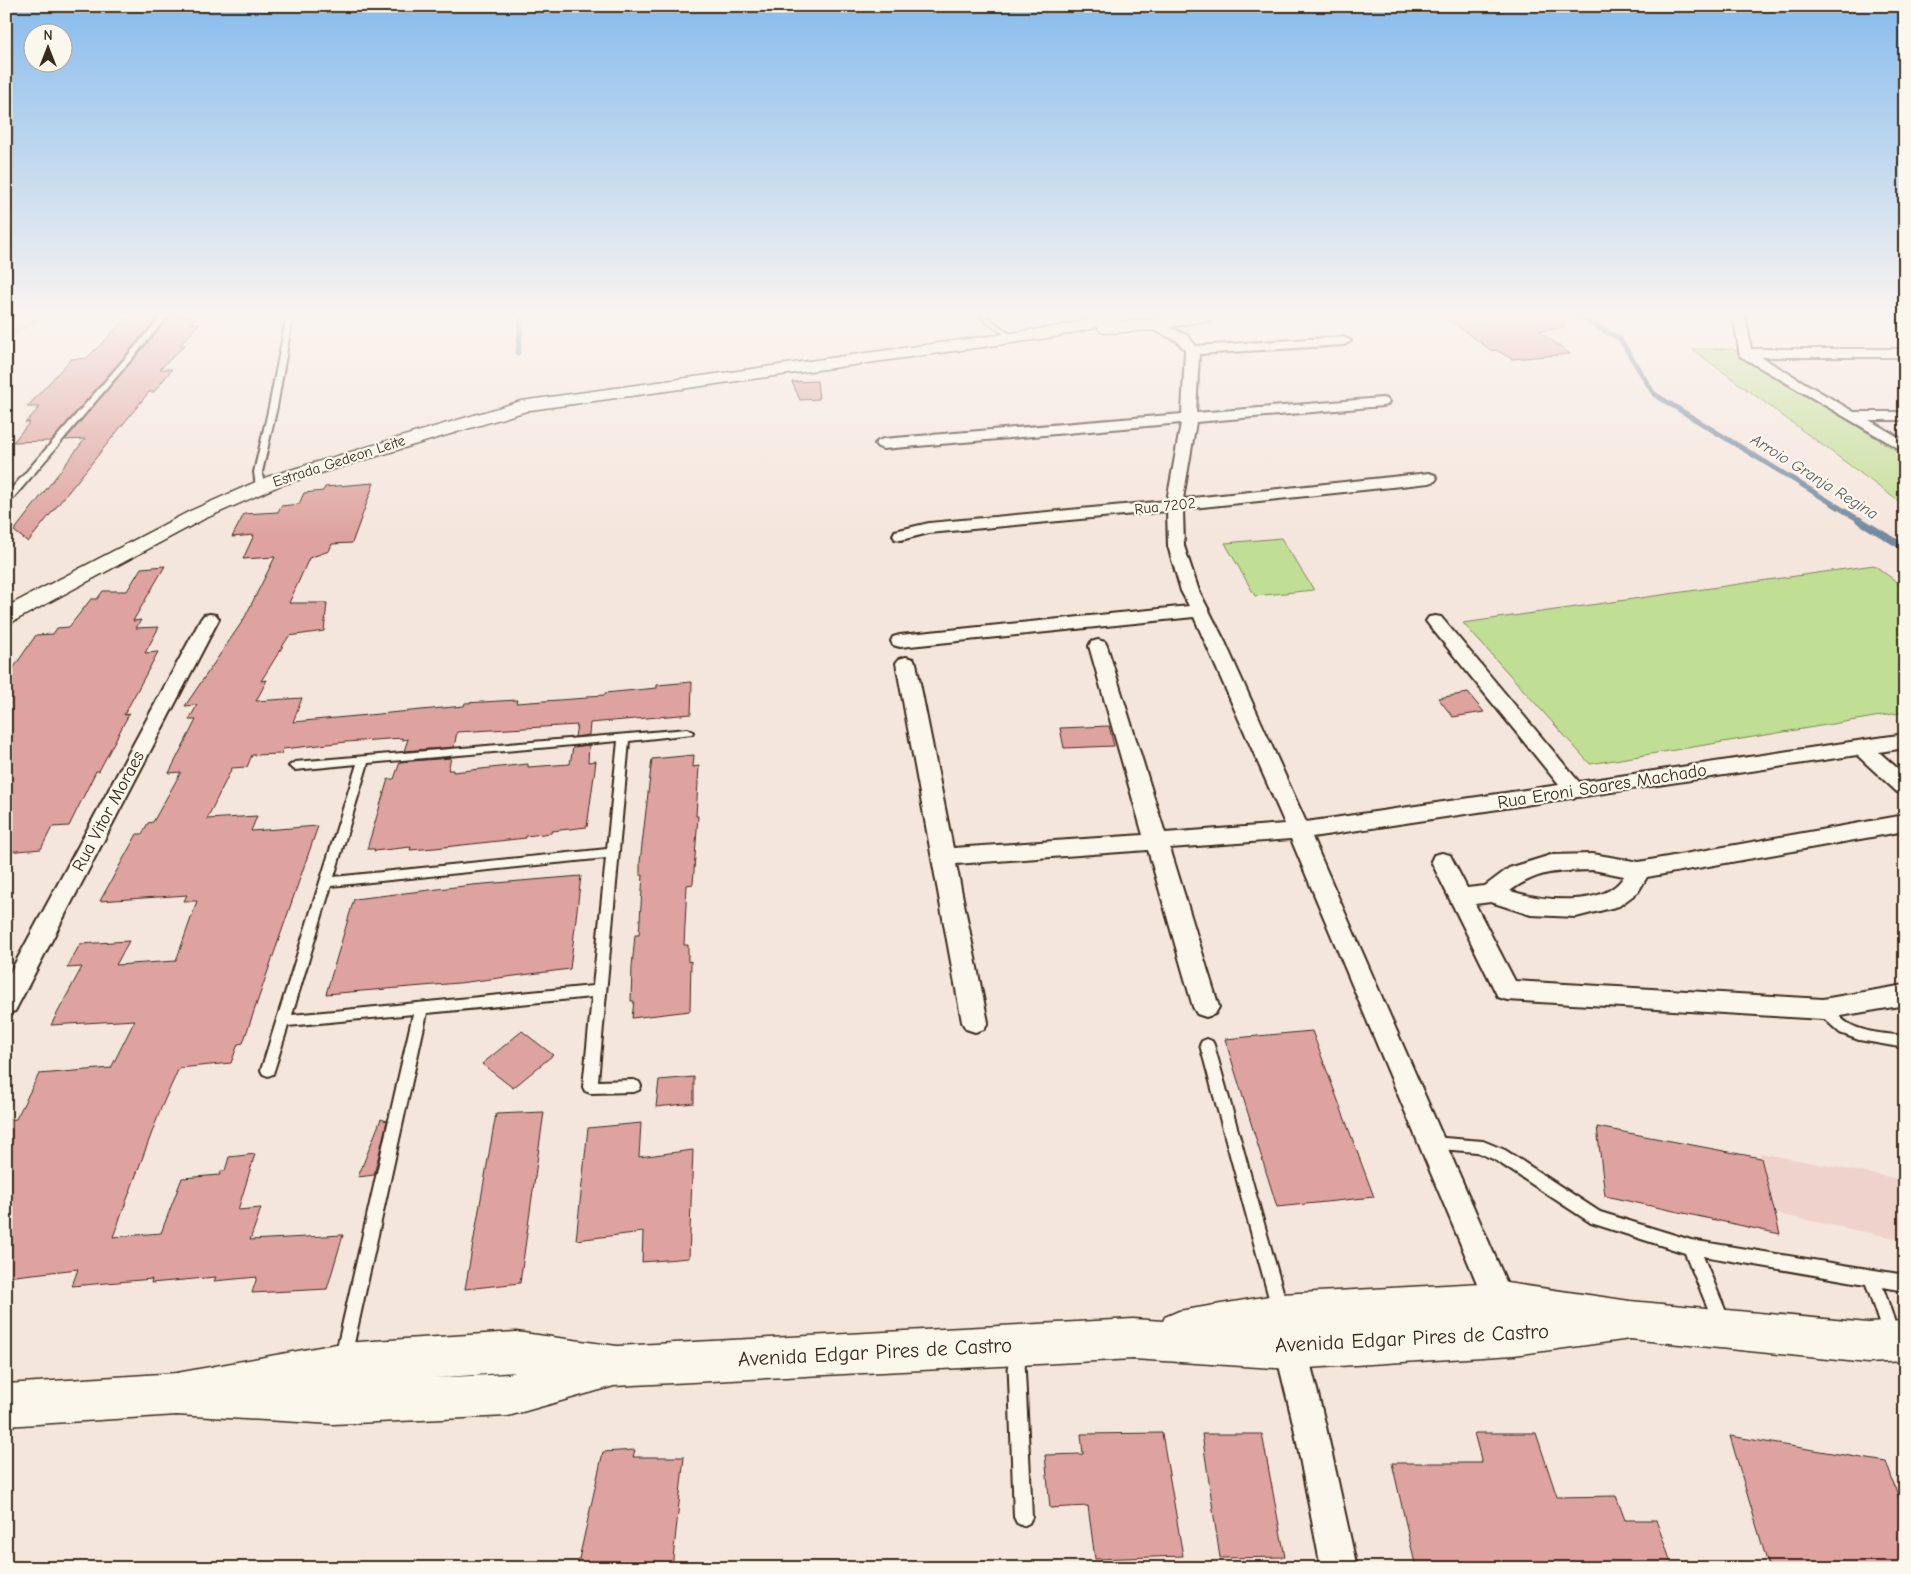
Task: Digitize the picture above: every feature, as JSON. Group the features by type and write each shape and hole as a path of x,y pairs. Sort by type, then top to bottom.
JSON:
{"main road":[{"name":"Estrada Gedeon Leite","path":"6,616 197,515 274,481 368,451 528,405 648,388"},
{"name":"Avenida Edgar Pires de Castro","path":"6,1405 177,1394 342,1363 516,1352 617,1366 1507,1318 1630,1320 1893,1345"},
{"path":"333,1403 342,1363"},
{"name":"Avenida Edgar Pires de Castro","path":"177,1394 333,1403 508,1395 617,1366"}],"street":[{"path":"1188,388 1189,418 1175,496 1175,506 1176,546 1190,591 1198,610 1216,642 1299,832 1507,1318"},
{"path":"1805,388 1905,448"},
{"path":"883,444 1382,402"},
{"path":"1851,416 1905,416"},
{"name":"Rua 7202","path":"901,535 929,528 1175,506 1429,478"},
{"path":"900,641 1198,610"},
{"name":"Rua Vitor Moraes","path":"6,1004 210,619"},
{"path":"1435,621 1574,790"},
{"path":"1098,646 1206,1007"},
{"path":"906,663 975,1022"},
{"name":"Rua Eroni Soares Machado","path":"943,857 1299,832 1905,741"},
{"path":"1861,747 1905,787"},
{"path":"1461,898 1491,893 1517,874 1552,863 1594,862 1639,870 1905,823"},
{"path":"1442,861 1507,990 1823,1009 1905,995"},
{"path":"1491,893 1531,906 1576,908 1611,900 1630,886 1639,870"},
{"path":"1286,1331 1310,1427 1339,1568"}],"lane":[{"path":"6,501 103,388"},
{"path":"260,487 258,472 276,388"},
{"path":"295,766 688,732"},
{"path":"624,738 590,1088 634,1086"},
{"path":"268,1070 328,882 364,759"},
{"path":"328,882 612,853"},
{"path":"283,1021 599,991"},
{"path":"342,1363 421,1008"},
{"path":"1823,1009 1845,1029 1859,1034 1905,1042"},
{"path":"1207,1045 1286,1331"},
{"path":"1432,1143 1478,1146 1500,1155 1596,1218 1691,1247 1905,1283"},
{"path":"1691,1247 1725,1330"},
{"path":"1872,1277 1893,1345"},
{"path":"1016,1344 1023,1517"}],"shaded area":[{"path":"1760,1153 1905,1180 1905,1240 1776,1214"}],"green space":[{"path":"1746,388 1796,388 1905,456 1905,506"},
{"path":"1281,538 1314,590 1255,596 1225,543"},
{"path":"1874,565 1905,588 1905,712 1590,764 1463,623"}],"building":[{"path":"44,388 96,388 51,441 13,442 30,422 25,423 40,407 27,407"},
{"path":"109,388 157,388 154,392 149,392 28,542 14,531 85,439 65,440"},
{"path":"795,388 818,388 819,399 800,400"},
{"path":"374,483 352,543 332,544 329,551 309,558 289,603 327,603 324,631 289,636 261,681 267,680 256,701 302,698 293,722 464,706 465,703 517,700 516,703 587,698 587,696 605,695 605,693 657,688 657,685 692,682 691,714 590,723 589,735 575,737 577,725 457,732 454,747 404,751 408,739 402,740 402,738 283,749 281,754 252,755 247,767 232,768 207,819 257,816 251,831 318,826 243,1043 238,1044 231,1063 179,1068 161,1108 113,1237 161,1233 182,1178 220,1175 221,1171 225,1171 229,1157 255,1154 238,1210 261,1208 250,1240 343,1235 327,1289 252,1293 257,1277 214,1281 216,1277 151,1283 152,1279 72,1286 78,1269 6,1277 6,1120 16,1119 39,1074 111,1068 135,1020 51,1025 82,967 67,968 80,944 129,941 116,965 176,961 197,901 184,901 187,895 100,901 137,834 142,834 148,823 153,822 181,772 169,773 196,720 189,720 197,705 185,706 244,619 275,557 243,559 254,535 232,537 244,514 278,512 281,506 299,504 304,493 323,491 325,487"},
{"path":"165,566 133,621 141,620 136,628 159,627 145,653 158,652 124,715 129,714 99,771 96,771 69,826 52,827 41,849 6,852 6,679 36,635 53,634 57,628 69,627 91,599 97,599 103,591 127,591 141,568"},
{"path":"1468,693 1484,712 1453,717 1438,698"},
{"path":"1109,726 1114,746 1064,748 1060,728"},
{"path":"589,745 588,762 596,761 587,827 552,831 551,833 526,836 526,838 435,848 410,850 411,847 374,851 375,849 367,849 388,779 394,779 400,762 451,758 448,770 453,770 453,772 528,764 528,767 570,764 573,747"},
{"path":"694,755 693,767 699,766 696,816 698,816 693,884 687,885 684,945 688,945 688,962 691,961 690,1011 632,1018 634,1001 631,1001 632,967 635,935 639,935 643,875 640,875 640,862 652,759"},
{"path":"581,876 570,969 459,983 326,994 354,899 472,885"},
{"path":"522,1031 553,1055 513,1088 482,1064"},
{"path":"1312,1031 1374,1197 1277,1207 1225,1039"},
{"path":"694,1077 694,1103 656,1107 659,1080"},
{"path":"544,1112 520,1283 465,1289 496,1114"},
{"path":"381,1119 387,1121 374,1175 358,1177"},
{"path":"641,1123 639,1157 693,1150 689,1258 642,1262 643,1232 576,1240 588,1128"},
{"path":"1597,1127 1761,1158 1780,1234 1605,1196"},
{"path":"1162,1433 1183,1556 1095,1559 1088,1506 1050,1508 1045,1455 1083,1454 1081,1434"},
{"path":"1474,1433 1536,1433 1557,1497 1616,1496 1625,1520 1656,1520 1673,1568 1416,1568 1392,1463 1482,1463"},
{"path":"1202,1434 1262,1434 1285,1557 1220,1558"},
{"path":"1730,1436 1886,1462 1905,1515 1905,1568 1769,1568"},
{"path":"635,1450 633,1457 684,1457 672,1568 577,1568 603,1452"}],"waterway":[{"name":"Arroio Granja Regina","path":"1651,388 1654,394 1861,521"},
{"name":"Arroio Granja Regina","path":"1859,520 1905,548"}]}
